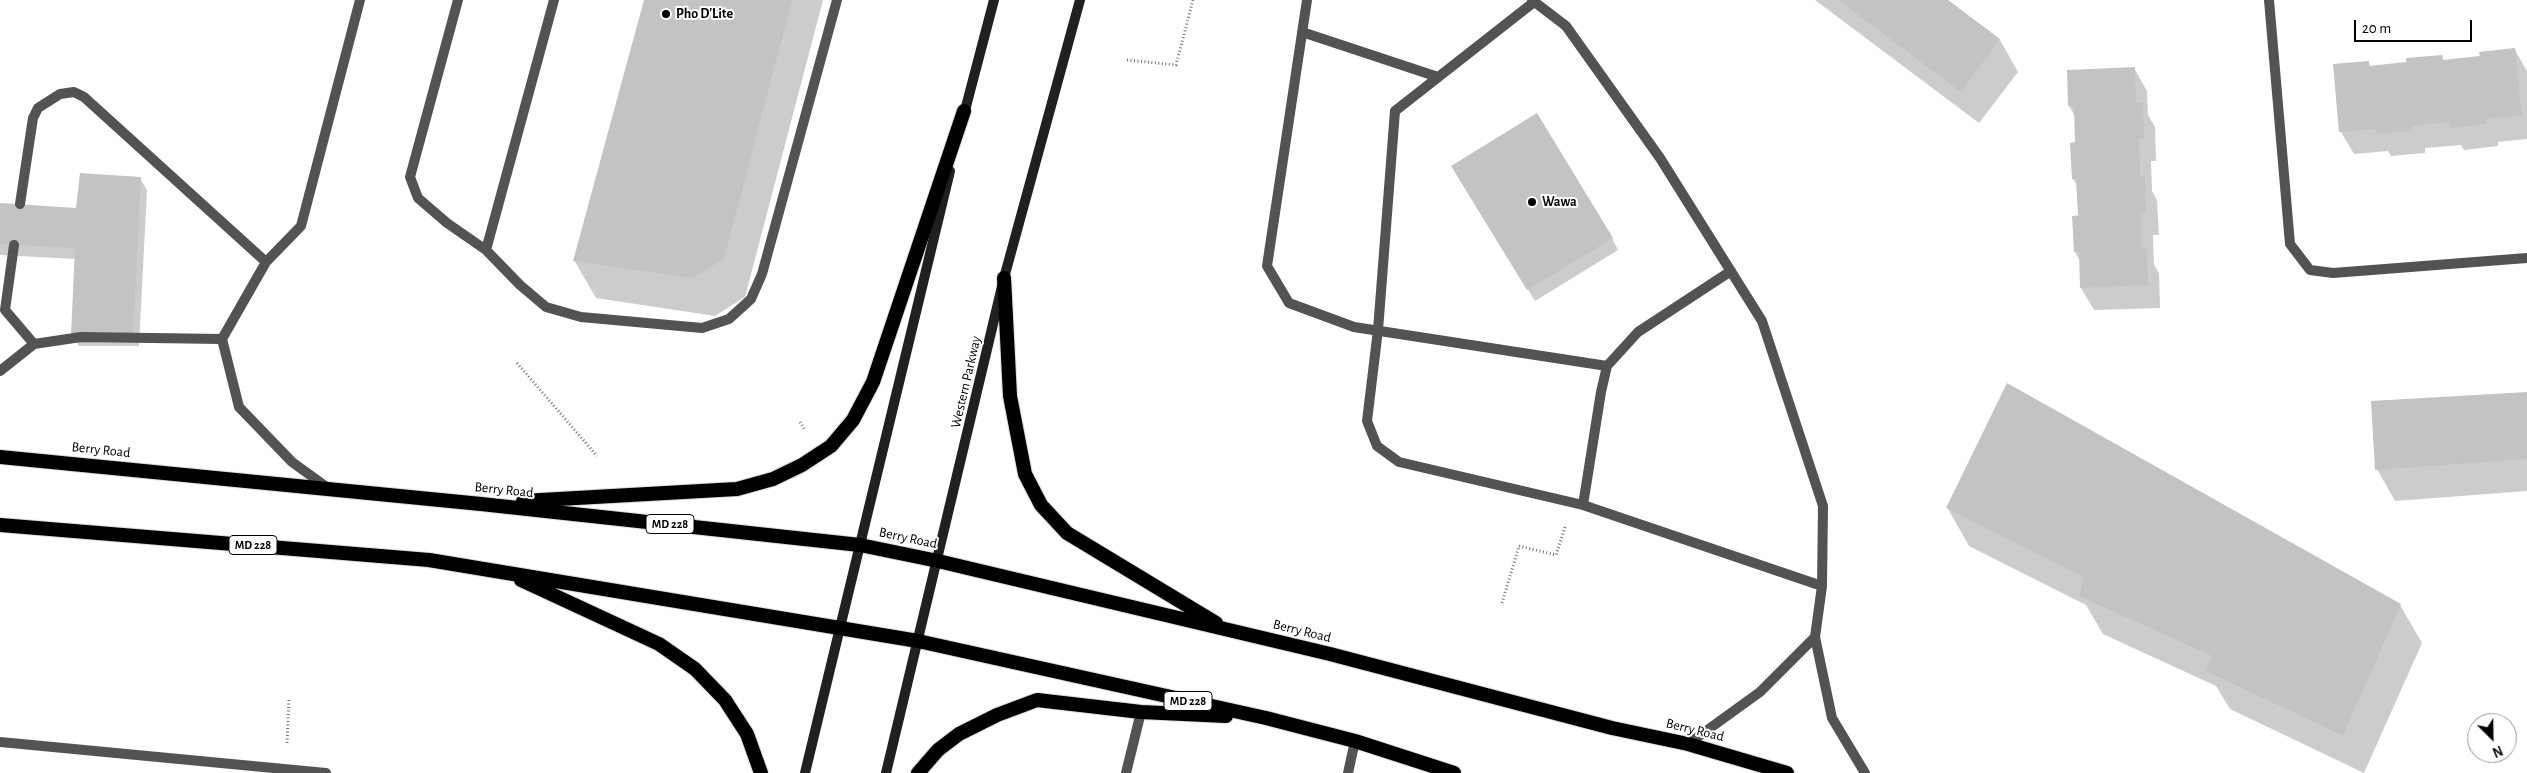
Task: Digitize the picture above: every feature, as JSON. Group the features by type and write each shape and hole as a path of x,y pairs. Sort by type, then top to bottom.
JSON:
{"highway":[{"path":"481,504 737,490 773,479 831,446 853,420 873,382 964,111"},
{"path":"1004,278 1010,396 1025,474 1041,505 1068,533 1095,552 1227,630"},
{"name":"Berry Road","path":"0,457 481,504 860,545 938,561 1227,630 1612,728 1688,744 1787,773"},
{"name":"MD 228","path":"0,525 430,560 841,628 918,642 1266,718 1355,741 1454,773"},
{"path":"504,572 659,644 694,669 725,700 747,734 761,773"},
{"path":"918,773 938,750 959,734 997,715 1037,700 1140,712 1266,718"}],"main road":[{"path":"805,773 964,111 994,0"},
{"name":"Western Parkway","path":"886,773 1004,278 1080,0"}],"street":[{"path":"330,489 292,462 239,407 222,339 266,262 301,226 360,0"},
{"path":"458,0 410,177 418,198 447,223 486,250 520,285 546,307 572,314 702,328 729,319 750,299 762,274 837,0"},
{"path":"486,250 554,0"},
{"path":"1307,0 1267,266 1289,302 1354,327 1607,366"},
{"path":"2269,0 2290,244 2310,270 2333,273 2527,258"},
{"path":"1822,586 1578,504 1399,462 1377,446 1367,421 1378,330 1394,111 1533,1 1566,26 1660,158 1762,321 1823,506 1822,586 1815,637 1832,718 1865,773"},
{"path":"1302,32 1438,77"},
{"path":"20,204 33,118 38,108 60,94 74,92 84,97 266,262"},
{"path":"14,245 2,310 34,344"},
{"path":"1578,504 1607,366 1638,332 1731,271"},
{"path":"0,371 34,344 82,336 222,339"},
{"path":"1688,744 1760,692 1815,637"},
{"path":"1126,773 1140,712"},
{"path":"1348,773 1355,741"},
{"path":"0,742 263,770 326,773"}],"path":[{"path":"1127,60 1176,65 1193,0"},
{"path":"517,363 597,456"},
{"path":"1502,603 1519,546 1556,555 1578,504"},
{"path":"287,749 289,699"}],"building":[{"path":"644,0 792,0 724,259 693,278 573,261"},
{"path":"1838,0 1948,0 2000,39 1961,92"},
{"path":"2515,48 2522,116 2486,119 2486,124 2450,128 2449,122 2412,126 2413,131 2377,134 2376,129 2339,132 2333,64 2369,61 2369,66 2406,62 2406,58 2442,55 2443,60 2480,56 2479,52"},
{"path":"2135,67 2136,103 2143,103 2144,139 2139,139 2140,176 2145,176 2146,213 2141,213 2142,249 2147,249 2148,285 2080,288 2079,252 2074,252 2072,216 2083,215 2078,215 2076,179 2072,179 2070,143 2075,142 2074,106 2068,106 2067,70"},
{"name":"Wawa","path":"1537,113 1613,238 1527,290 1451,166"},
{"path":"80,173 141,177 133,335 71,335 75,248 0,244 0,203 76,208"},
{"path":"2007,383 2401,604 2343,736 2206,671 2212,656 2079,596 2084,577 1946,508"},
{"path":"2527,392 2527,459 2375,470 2371,401"}],"place":[{"name":"Pho D'Lite","path":"666,14"},
{"name":"Wawa","path":"1532,202"}]}
